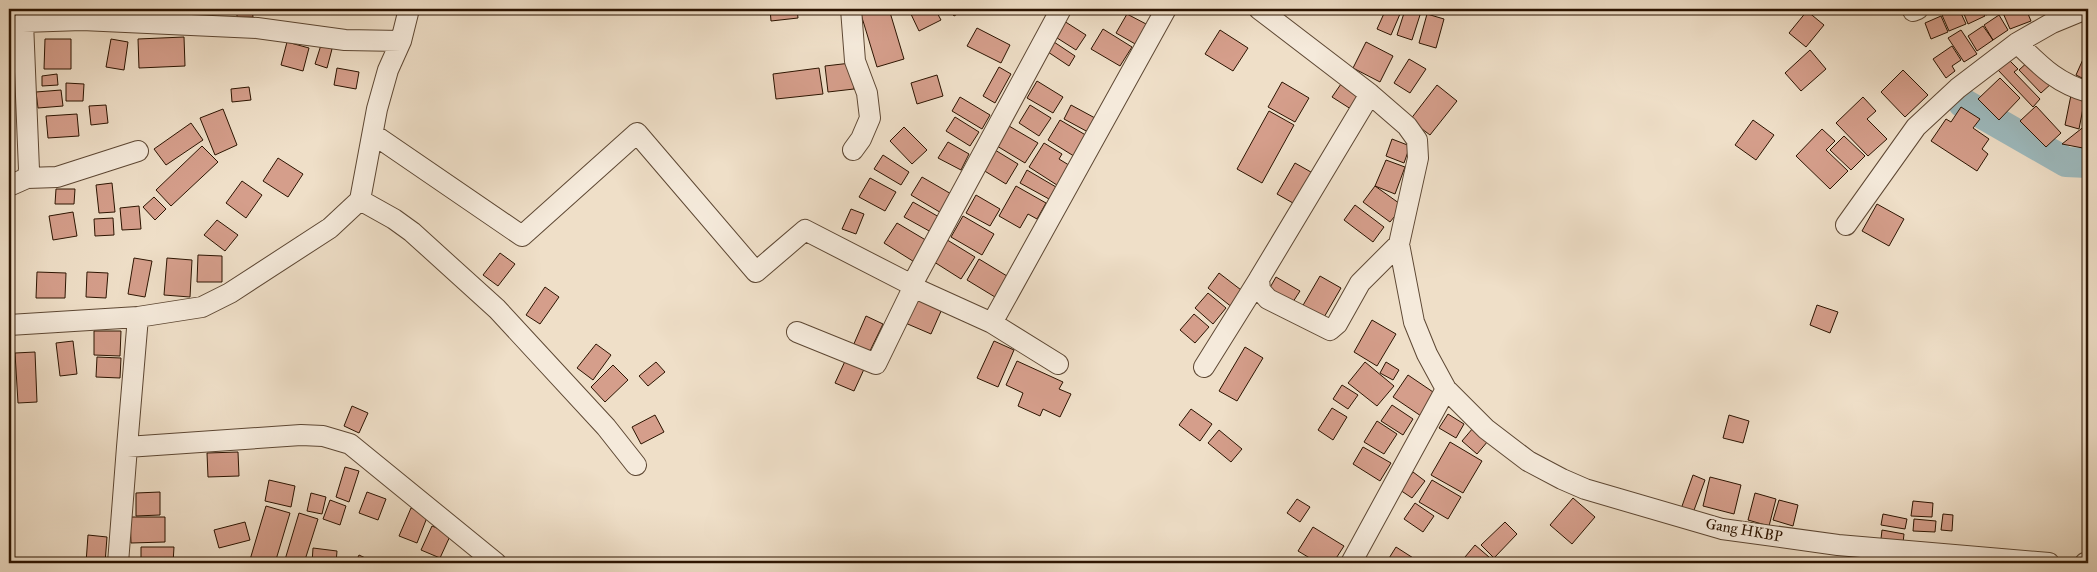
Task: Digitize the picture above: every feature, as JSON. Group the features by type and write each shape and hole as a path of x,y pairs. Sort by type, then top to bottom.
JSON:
{"street":[{"path":"9,325 138,317 202,307 230,293 330,228 360,200 377,109 388,70 401,41 409,9"},
{"path":"851,9 855,61 867,93 870,118 861,139 853,150"},
{"path":"797,332 876,364 914,286 914,281 1061,9"},
{"path":"992,323 1166,9"},
{"path":"1259,9 1370,94 1407,126 1417,140 1418,158 1399,244 1360,283 1337,324 1330,330 1268,299 1260,290 1259,279"},
{"path":"1846,225 1916,127 1958,88 2049,16 2086,9"},
{"path":"27,178 23,16 83,14 194,17 256,28 345,40 401,41"},
{"path":"2017,43 2043,68 2069,86 2088,92"},
{"path":"1204,367 1370,94"},
{"path":"373,134 522,236 637,133 756,272 806,230 914,286 992,323 1058,364"},
{"path":"9,186 27,178 57,176 138,151"},
{"path":"360,200 394,219 412,232 497,309 606,427 636,465"},
{"name":"Gang HKBP","path":"1399,244 1414,322 1427,354 1446,389 1486,429 1528,461 1562,479 1585,489 1722,529 1937,558 2049,563"},
{"path":"118,563 138,317"},
{"path":"1351,563 1446,389"},
{"path":"127,447 301,435 323,436 350,444 496,563"}],"building":[{"path":"9,9 18,9 16,22 9,21"},
{"path":"237,9 252,9 253,17 237,17"},
{"path":"770,9 797,9 798,18 771,21"},
{"path":"867,9 889,9 904,59 877,67 860,11"},
{"path":"935,9 941,20 919,31 909,10"},
{"path":"949,9 966,9 954,16"},
{"path":"1386,9 1400,14 1391,35 1377,29"},
{"path":"1959,9 1966,24 1949,31 1942,15"},
{"path":"1962,9 1981,9 1985,16 1968,24"},
{"path":"1983,9 2001,9 1986,15"},
{"path":"2012,9 2026,9 2031,21 2010,29 2003,13"},
{"path":"1405,10 1420,15 1412,40 1397,35"},
{"path":"1807,11 1824,25 1806,47 1789,33"},
{"path":"1127,14 1148,25 1137,45 1116,33"},
{"path":"1427,14 1444,19 1436,48 1419,43"},
{"path":"1999,15 2008,30 1993,40 1984,25"},
{"path":"1941,16 1948,32 1931,39 1925,23"},
{"path":"1064,21 1086,35 1076,50 1054,36"},
{"path":"1983,26 1993,40 1977,51 1968,36"},
{"path":"977,28 1010,45 1001,63 967,46"},
{"path":"1103,29 1132,47 1120,66 1091,49"},
{"path":"1220,30 1248,48 1233,71 1205,54"},
{"path":"1961,30 1977,54 1964,62 1948,38"},
{"path":"184,37 185,66 139,68 138,39"},
{"path":"45,39 71,39 71,69 44,69"},
{"path":"111,39 128,42 124,70 106,67"},
{"path":"1051,40 1075,56 1069,66 1045,50"},
{"path":"287,42 309,48 303,71 281,65"},
{"path":"1366,42 1393,56 1380,82 1353,68"},
{"path":"321,45 332,49 327,68 315,64"},
{"path":"1952,46 1961,60 1952,66 1955,71 1946,78 1933,59"},
{"path":"2088,48 2088,81 2076,75"},
{"path":"1810,50 1826,69 1801,91 1785,73"},
{"path":"1409,59 1426,69 1410,93 1394,83"},
{"path":"2009,60 2018,69 2014,72 2040,99 2033,107 1998,70"},
{"path":"2030,60 2052,83 2041,93 2019,70"},
{"path":"851,63 854,89 828,92 825,66"},
{"path":"999,67 1011,74 995,103 983,96"},
{"path":"337,68 359,72 356,89 334,85"},
{"path":"819,68 823,94 776,99 773,74"},
{"path":"1903,70 1928,95 1905,117 1881,92"},
{"path":"57,74 58,85 42,86 42,76"},
{"path":"937,75 943,96 917,104 911,83"},
{"path":"2000,78 2020,98 1999,120 1978,99"},
{"path":"1037,81 1063,97 1053,113 1027,98"},
{"path":"1282,82 1309,98 1295,122 1268,107"},
{"path":"66,83 84,84 83,101 66,101"},
{"path":"1341,84 1363,98 1354,111 1332,97"},
{"path":"1437,85 1457,101 1430,135 1410,120"},
{"path":"249,87 251,100 232,102 231,89"},
{"path":"61,90 63,106 38,108 36,92"},
{"path":"2071,95 2085,98 2079,129 2065,125"},
{"path":"960,97 990,115 982,129 952,111"},
{"path":"1863,97 1876,111 1867,119 1887,139 1868,156 1836,123"},
{"path":"106,105 108,123 91,125 89,106"},
{"path":"1030,105 1051,118 1039,136 1019,123"},
{"path":"1071,105 1095,118 1088,132 1064,119"},
{"path":"2036,106 2061,133 2046,147 2020,121"},
{"path":"1961,107 1980,119 1973,128 1989,139 1982,149 1988,154 1977,171 1931,141 1946,119 1951,122"},
{"path":"223,109 237,145 215,155 200,118"},
{"path":"1269,111 1294,125 1262,183 1237,169"},
{"path":"77,114 79,136 48,138 46,116"},
{"path":"2088,115 2088,149 2062,144 2086,125"},
{"path":"955,117 979,132 970,146 946,131"},
{"path":"1060,120 1089,137 1077,158 1048,140"},
{"path":"1753,120 1774,135 1756,160 1735,145"},
{"path":"191,123 203,140 166,165 154,149"},
{"path":"1009,126 1038,143 1025,163 997,146"},
{"path":"904,127 927,150 912,164 890,141"},
{"path":"1822,129 1835,141 1826,150 1848,171 1830,189 1796,156"},
{"path":"1844,136 1865,156 1851,170 1830,150"},
{"path":"1392,139 1410,146 1404,163 1386,156"},
{"path":"948,142 969,154 961,170 938,158"},
{"path":"1044,143 1062,154 1059,159 1072,167 1060,187 1029,167"},
{"path":"202,146 218,162 171,206 156,190"},
{"path":"995,150 1018,164 1006,184 983,170"},
{"path":"883,155 909,172 901,185 874,169"},
{"path":"278,158 303,174 288,197 263,181"},
{"path":"1386,160 1405,167 1395,194 1375,186"},
{"path":"1295,163 1318,176 1300,207 1277,194"},
{"path":"1027,170 1056,187 1049,199 1020,183"},
{"path":"922,177 953,195 943,214 911,195"},
{"path":"870,178 896,192 885,211 859,197"},
{"path":"242,181 262,195 246,218 226,203"},
{"path":"112,183 115,212 99,213 96,185"},
{"path":"1016,186 1046,203 1037,219 1028,214 1020,228 999,216"},
{"path":"1375,186 1403,206 1390,222 1363,202"},
{"path":"56,189 75,189 74,204 55,204"},
{"path":"976,195 1000,209 990,226 966,213"},
{"path":"154,197 166,209 155,220 143,207"},
{"path":"913,202 939,217 931,232 904,217"},
{"path":"1877,204 1904,219 1889,246 1862,231"},
{"path":"1355,205 1384,227 1373,242 1344,220"},
{"path":"139,206 141,229 122,230 120,208"},
{"path":"851,209 864,214 856,234 842,229"},
{"path":"73,212 77,236 53,240 49,216"},
{"path":"963,216 994,234 982,255 951,237"},
{"path":"113,218 114,235 95,236 94,219"},
{"path":"217,220 238,235 225,251 204,235"},
{"path":"897,223 929,242 916,263 884,243"},
{"path":"944,238 975,257 961,279 931,260"},
{"path":"500,253 515,264 498,286 483,275"},
{"path":"198,255 222,256 222,282 197,282"},
{"path":"134,258 152,261 145,297 128,294"},
{"path":"167,258 192,260 190,297 164,295"},
{"path":"979,259 1007,276 995,297 967,280"},
{"path":"37,272 66,273 65,298 36,298"},
{"path":"87,272 108,273 106,298 86,297"},
{"path":"1219,273 1245,293 1233,308 1208,288"},
{"path":"1320,276 1341,288 1323,319 1302,307"},
{"path":"1276,277 1300,291 1291,305 1268,291"},
{"path":"545,287 559,297 540,324 526,315"},
{"path":"1208,293 1226,308 1213,324 1195,308"},
{"path":"914,297 942,309 931,334 903,322"},
{"path":"1817,305 1838,312 1830,333 1810,325"},
{"path":"1194,314 1209,327 1195,343 1180,330"},
{"path":"866,316 883,324 869,353 853,346"},
{"path":"1372,320 1396,334 1377,366 1354,352"},
{"path":"94,331 121,331 120,356 94,355"},
{"path":"73,341 77,374 60,376 56,343"},
{"path":"994,341 1014,350 998,387 977,378"},
{"path":"596,344 611,355 593,380 577,368"},
{"path":"1245,347 1263,358 1237,401 1219,391"},
{"path":"35,352 37,402 18,403 15,353"},
{"path":"97,357 121,358 120,378 96,377"},
{"path":"846,359 865,367 854,391 835,383"},
{"path":"1017,361 1063,382 1059,389 1071,394 1060,417 1043,409 1040,416 1018,406 1023,393 1006,385"},
{"path":"656,362 665,372 648,386 639,376"},
{"path":"1365,362 1394,386 1377,406 1348,383"},
{"path":"1386,362 1399,370 1393,380 1380,373"},
{"path":"613,365 628,380 605,402 591,387"},
{"path":"1408,375 1436,394 1421,416 1393,397"},
{"path":"1342,385 1358,395 1348,409 1333,399"},
{"path":"1392,405 1413,419 1403,435 1381,421"},
{"path":"352,406 368,413 359,433 344,426"},
{"path":"1332,408 1347,417 1333,440 1318,430"},
{"path":"1191,409 1212,424 1200,441 1179,425"},
{"path":"1448,414 1464,424 1456,438 1439,428"},
{"path":"655,415 664,432 641,444 632,427"},
{"path":"1729,415 1749,421 1743,443 1723,438"},
{"path":"1377,421 1397,434 1384,454 1364,442"},
{"path":"1473,428 1488,441 1477,454 1462,441"},
{"path":"1219,430 1242,449 1231,462 1208,443"},
{"path":"1450,442 1482,461 1463,493 1431,475"},
{"path":"1363,447 1391,463 1380,481 1353,464"},
{"path":"238,452 239,476 208,477 207,453"},
{"path":"345,467 359,471 349,502 336,497"},
{"path":"1413,472 1425,481 1412,498 1400,490"},
{"path":"1693,475 1705,480 1693,513 1681,509"},
{"path":"1710,477 1741,485 1734,514 1703,506"},
{"path":"269,480 295,486 291,507 265,501"},
{"path":"1432,480 1461,497 1448,519 1419,502"},
{"path":"160,492 160,515 136,516 136,493"},
{"path":"367,492 386,499 378,520 359,513"},
{"path":"311,493 326,497 322,514 307,511"},
{"path":"1755,493 1776,499 1769,526 1748,520"},
{"path":"1573,498 1595,517 1572,544 1550,525"},
{"path":"1297,499 1310,507 1300,522 1287,513"},
{"path":"330,500 346,506 340,525 323,519"},
{"path":"1779,500 1798,505 1793,526 1773,520"},
{"path":"1913,501 1933,503 1932,517 1911,516"},
{"path":"1415,503 1434,516 1423,532 1404,519"},
{"path":"266,506 290,513 275,563 249,563"},
{"path":"411,508 428,515 417,543 399,536"},
{"path":"299,513 318,519 304,563 284,563"},
{"path":"1883,514 1907,519 1905,529 1881,525"},
{"path":"1943,514 1953,515 1952,531 1941,530"},
{"path":"130,517 165,517 165,542 131,543"},
{"path":"1914,519 1936,521 1935,532 1913,531"},
{"path":"245,522 250,540 219,548 214,530"},
{"path":"1505,522 1517,534 1494,558 1481,545"},
{"path":"432,526 451,534 440,558 421,550"},
{"path":"1313,527 1344,546 1333,563 1318,563 1298,551"},
{"path":"1882,530 1904,534 1903,543 1881,539"},
{"path":"88,535 107,537 105,563 86,563"},
{"path":"1475,545 1496,563 1460,563"},
{"path":"141,547 174,547 173,563 141,563"},
{"path":"1396,547 1421,563 1386,563"},
{"path":"313,548 337,551 336,563 312,563"},
{"path":"359,555 376,563 355,563"}],"waterway":[{"path":"1963,103 2066,162 2088,163"}]}
